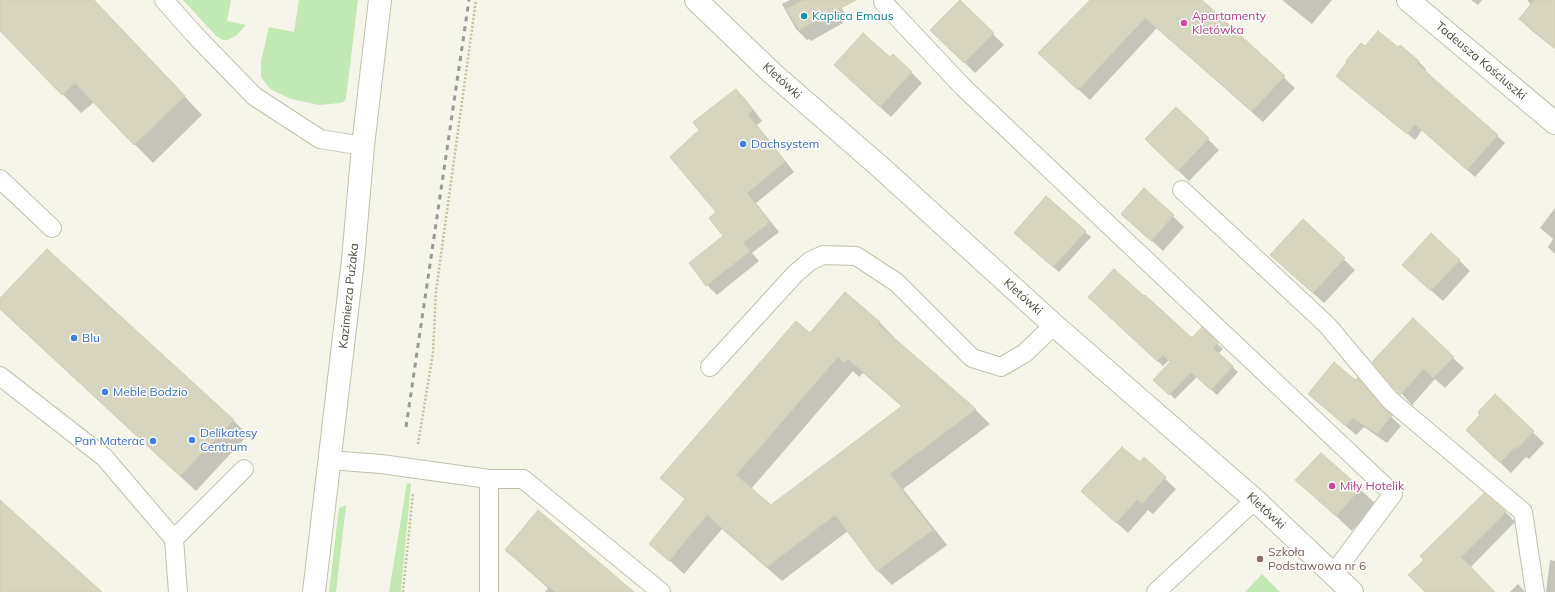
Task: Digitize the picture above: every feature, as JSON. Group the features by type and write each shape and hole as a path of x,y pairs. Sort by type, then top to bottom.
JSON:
{"street":[{"name":"Kazimierza Pużaka","path":"314,592 353,260 363,146 380,0"},
{"name":"Kletówki","path":"696,0 772,73 878,165 1054,326 1255,500 1352,592"},
{"name":"Tadeusza Kościuszki","path":"1408,0 1555,122"}],"lane":[{"path":"164,0 194,34 254,96 320,139 363,146"},
{"path":"883,2 963,87 1393,494 1333,574"},
{"path":"0,179 52,228"},
{"path":"1182,190 1328,325 1390,400 1523,512 1535,592"},
{"path":"710,367 795,274 810,261 823,255 856,256 896,282 972,358 1001,367 1025,354 1054,326"},
{"path":"0,376 104,458 174,539 178,592"},
{"path":"329,460 380,464 489,479 523,479 661,592"},
{"path":"174,539 244,469"},
{"path":"489,479 489,592"},
{"path":"1156,592 1255,500"}],"path":[{"path":"403,592 415,469 433,353 436,291 476,0"}],"green space":[{"path":"183,0 231,0 227,21 246,25 236,36 223,40 216,36"},
{"path":"299,0 358,0 346,98 345,101 341,103 319,105 291,99 270,89 261,77 261,61 269,27 294,32"},
{"path":"407,483 411,484 401,592 389,592"},
{"path":"346,505 336,592 329,592 339,508"},
{"path":"1262,574 1280,592 1245,592"}],"building":[{"path":"0,0 94,0 185,96 134,145 75,83 62,95 0,31"},
{"name":"Kaplica Emaus","path":"803,0 856,0 799,30 786,9"},
{"path":"960,0 994,33 964,63 930,30"},
{"path":"1090,0 1202,0 1285,76 1252,111 1145,18 1078,90 1038,53"},
{"path":"1534,0 1555,0 1555,48 1519,19"},
{"path":"1378,31 1398,47 1400,45 1419,61 1417,63 1434,79 1498,135 1467,170 1415,124 1407,134 1336,76 1361,43 1365,46"},
{"path":"863,33 890,57 893,54 912,72 880,107 834,65"},
{"path":"736,89 753,110 748,115 785,162 747,193 770,222 743,243 750,251 706,286 689,263 723,236 709,218 716,212 670,157 699,130 693,122"},
{"path":"1176,107 1209,138 1178,171 1145,139"},
{"path":"1144,188 1174,215 1151,241 1121,214"},
{"path":"1046,196 1086,231 1053,267 1014,233"},
{"path":"1303,219 1345,258 1313,293 1270,255"},
{"path":"1431,233 1460,260 1431,291 1402,265"},
{"path":"47,249 234,420 180,476 0,309 0,298"},
{"path":"1114,269 1192,338 1202,327 1218,343 1213,348 1233,366 1211,390 1191,372 1169,395 1153,380 1170,362 1163,355 1157,361 1088,297"},
{"path":"845,292 880,322 878,324 976,409 890,474 933,530 877,571 835,515 767,567 707,515 669,561 649,544 685,499 660,478 796,321 810,333","holes":["838,357 844,363 848,359 902,406 771,505 736,475"]},
{"path":"1413,318 1454,357 1433,378 1424,369 1400,395 1372,362"},
{"path":"1334,362 1355,380 1358,378 1382,407 1392,415 1377,434 1353,418 1346,426 1308,394"},
{"path":"1495,394 1534,431 1517,449 1515,447 1500,463 1466,430 1480,415 1478,412"},
{"path":"1122,447 1140,462 1144,457 1166,477 1142,504 1137,500 1116,523 1081,491"},
{"path":"1321,453 1361,488 1336,516 1295,480"},
{"path":"1484,493 1506,512 1461,557 1495,592 1425,592 1408,575 1424,560 1420,556"},
{"path":"0,500 102,592 0,592"},
{"path":"538,510 634,592 555,592 505,550"}],"railway":[{"path":"406,427 469,0"}],"place":[{"name":"Kaplica Emaus","path":"804,16"},
{"name":"Apartamenty Kletówka","path":"1184,23"},
{"name":"Dachsystem","path":"743,144"},
{"name":"Blu","path":"74,338"},
{"name":"Meble Bodzio","path":"105,392"},
{"name":"Delikatesy Centrum","path":"192,440"},
{"name":"Pan Materac","path":"153,441"},
{"name":"Miły Hotelik","path":"1332,486"},
{"name":"Szkoła Podstawowa nr 6","path":"1260,559"}]}
